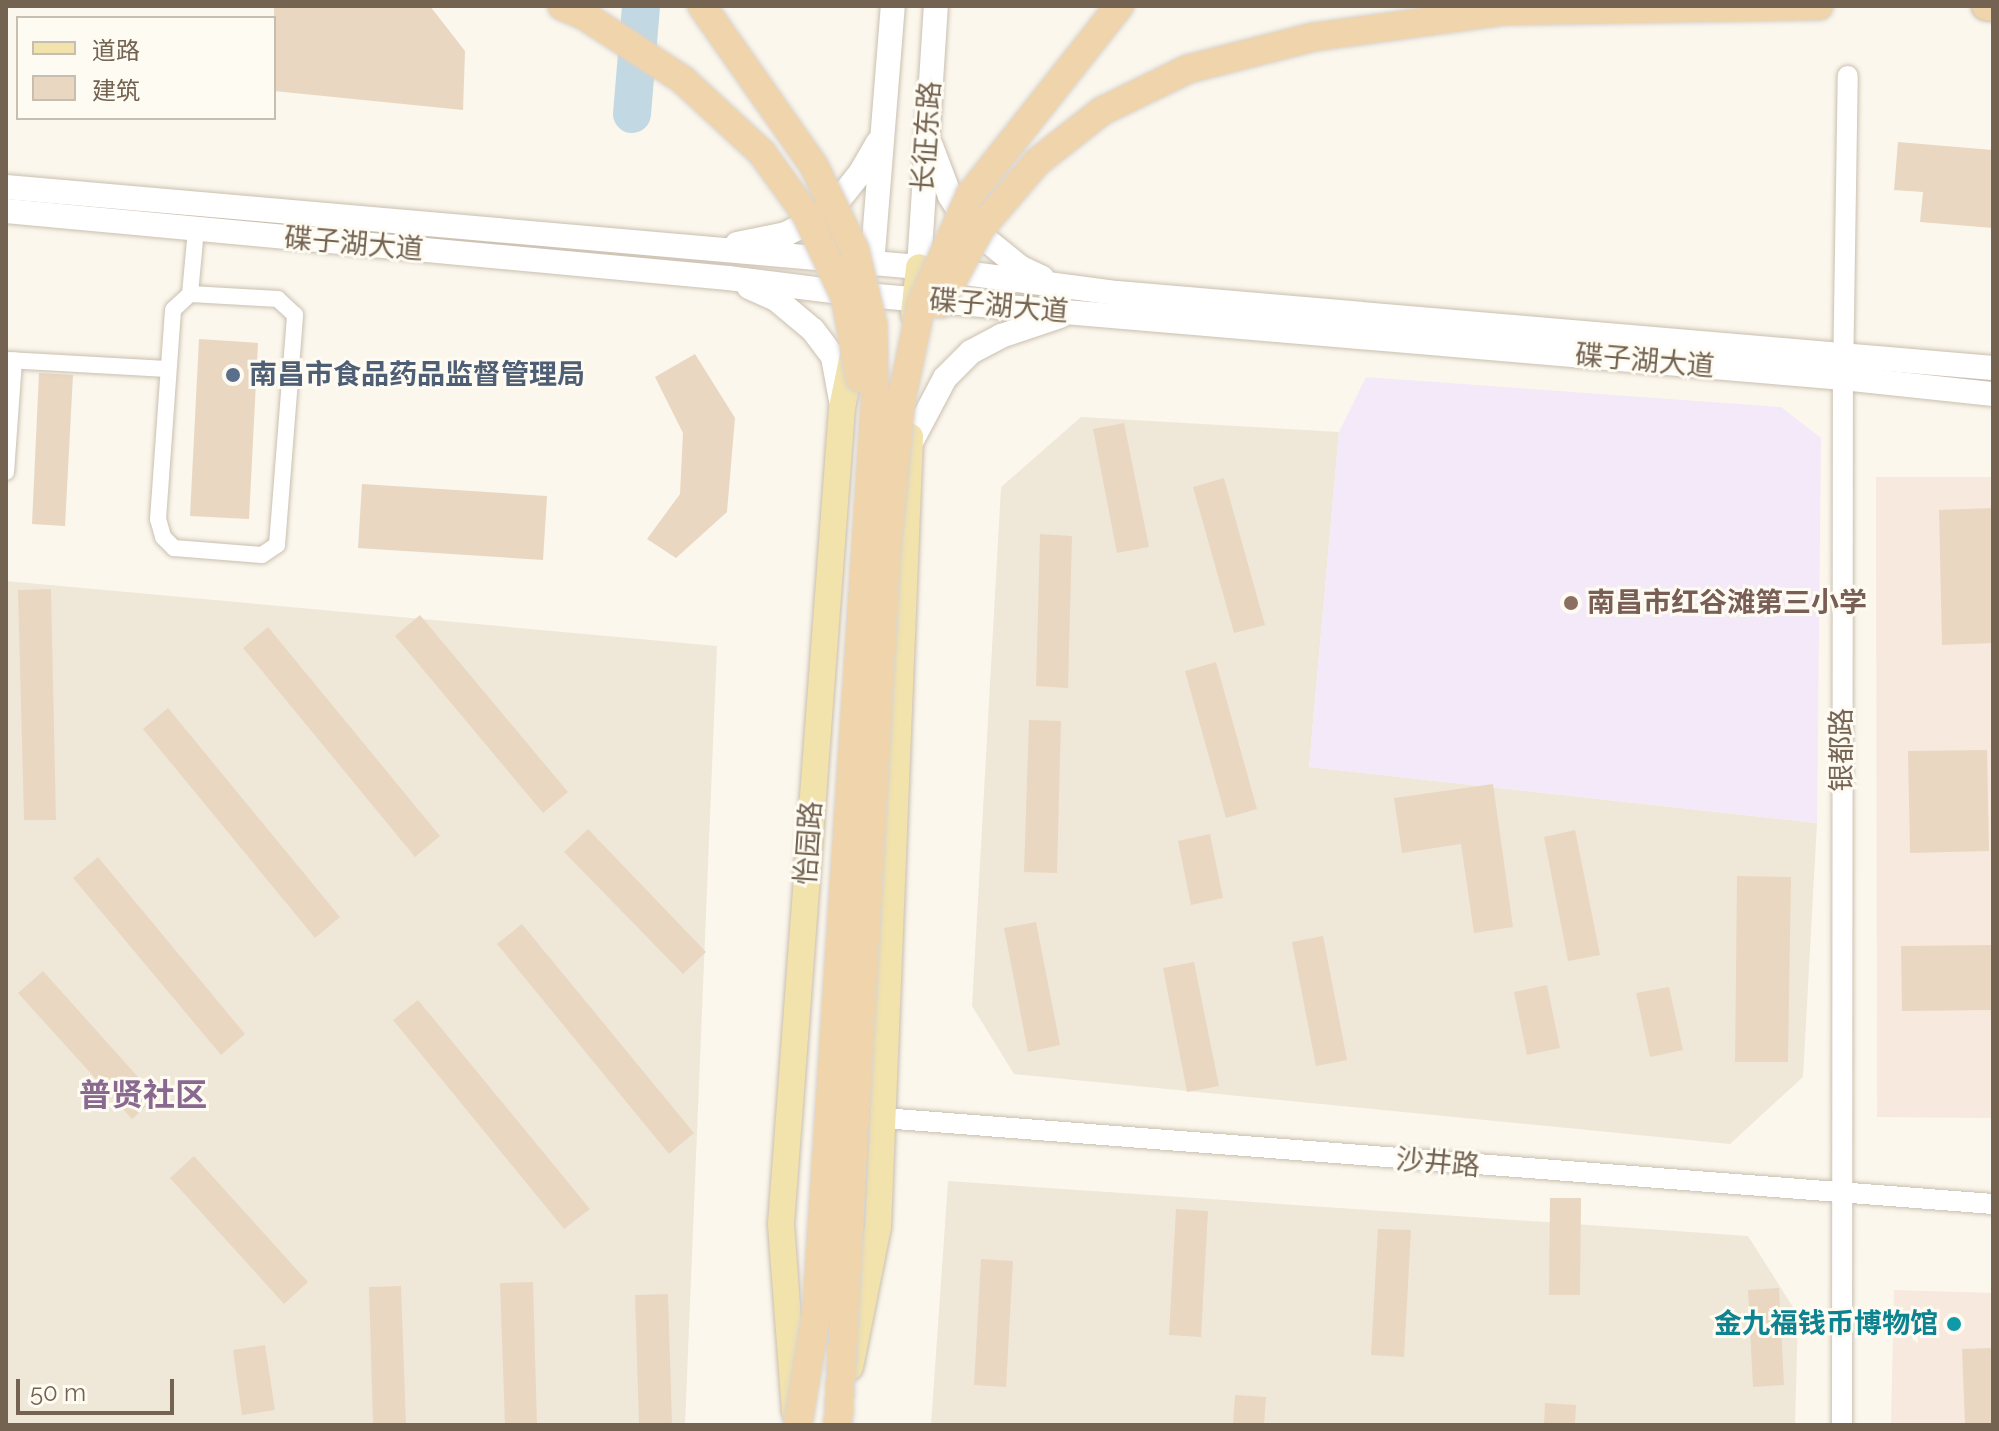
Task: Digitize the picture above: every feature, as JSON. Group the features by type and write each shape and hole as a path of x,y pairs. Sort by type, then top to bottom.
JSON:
{"highway":[{"path":"562,6 585,16 683,80 762,153 806,214 845,297 863,392 866,529"},
{"path":"702,6 814,166 855,250 873,325 875,402 816,1317 797,1425"},
{"path":"838,1425 886,554 901,402 921,305 970,195 1119,6"},
{"path":"886,554 937,310 980,229 1037,162 1102,111 1188,69 1314,37 1505,11 1819,6"},
{"path":"1986,6 1993,7"}],"main road":[{"name":"长征东路","path":"872,265 893,6"},
{"name":"长征东路","path":"919,267 936,6"},
{"path":"699,249 786,234 830,211 861,172 883,133"},
{"path":"927,136 950,196 968,225 1021,268 1059,285"},
{"name":"碟子湖大道","path":"6,187 919,267 1059,285 1844,367 1993,394"},
{"name":"碟子湖大道","path":"6,211 728,278 865,295 1073,312 1844,367 1993,368"},
{"name":"怡园路","path":"797,1425 781,1224 842,408 872,265"},
{"path":"838,1425 878,1227 915,299 919,267"},
{"path":"728,278 776,299 813,330 833,357 842,408"},
{"path":"909,446 945,378 971,352 1001,336 1073,312"}],"street":[{"name":"银都路","path":"1842,1425 1844,367 1848,76"},
{"path":"190,294 278,299 295,315 277,545 262,555 174,548 163,537 158,519 173,310 190,294 196,229"},
{"path":"6,472 10,360 168,369"},
{"name":"沙井路","path":"883,1118 1841,1195 1993,1204"}],"shaded area":[{"name":"南昌市红谷滩第三小学","path":"1366,377 1781,407 1821,438 1817,823 1309,767 1339,432"},
{"path":"1081,417 1339,432 1309,767 1817,823 1803,1077 1730,1144 1014,1074 972,1006 1001,487"},
{"path":"1876,477 1993,477 1993,1118 1877,1117"},
{"path":"6,581 717,646 685,1425 6,1425"},
{"path":"948,1181 1748,1236 1798,1315 1795,1425 931,1425"},
{"path":"1894,1290 1993,1293 1993,1425 1891,1425"}],"building":[{"path":"274,6 430,6 465,51 463,110 276,91"},
{"path":"1898,142 1993,150 1993,228 1920,222 1923,192 1894,190"},
{"path":"199,339 258,343 249,519 190,516"},
{"path":"695,354 735,418 727,512 676,558 647,539 680,494 683,433 655,377"},
{"path":"39,373 73,375 65,526 32,524"},
{"path":"1124,423 1149,547 1117,553 1093,429"},
{"path":"1224,478 1265,625 1234,633 1193,487"},
{"path":"362,484 547,496 543,560 358,548"},
{"path":"1993,508 1993,643 1942,645 1939,510"},
{"path":"1040,534 1072,536 1068,688 1036,686"},
{"path":"51,589 56,820 24,820 18,590"},
{"path":"420,615 568,792 543,813 395,636"},
{"path":"268,627 440,836 415,857 243,648"},
{"path":"1216,662 1257,809 1226,818 1185,671"},
{"path":"168,708 340,917 315,938 143,729"},
{"path":"1029,720 1061,721 1057,873 1024,872"},
{"path":"1987,750 1989,851 1910,853 1908,751"},
{"path":"1493,784 1513,927 1474,933 1461,844 1402,853 1394,798"},
{"path":"588,829 706,952 683,974 564,852"},
{"path":"1575,830 1600,955 1568,961 1544,837"},
{"path":"1210,834 1223,898 1191,905 1178,841"},
{"path":"98,857 245,1034 221,1055 73,878"},
{"path":"1737,876 1791,877 1788,1062 1735,1062"},
{"path":"1036,922 1060,1045 1028,1052 1004,928"},
{"path":"522,924 694,1133 669,1154 497,944"},
{"path":"1323,936 1347,1060 1316,1066 1292,942"},
{"path":"1993,945 1993,1010 1902,1011 1901,946"},
{"path":"1194,962 1219,1086 1187,1092 1163,968"},
{"path":"43,971 156,1097 132,1119 18,993"},
{"path":"1547,985 1560,1048 1527,1055 1514,992"},
{"path":"1669,987 1683,1050 1650,1057 1636,993"},
{"path":"418,1000 590,1209 564,1229 393,1020"},
{"path":"194,1156 308,1282 284,1304 170,1178"},
{"path":"1550,1198 1581,1198 1580,1295 1549,1295"},
{"path":"1176,1209 1208,1211 1201,1337 1169,1335"},
{"path":"1378,1229 1411,1230 1404,1357 1371,1355"},
{"path":"981,1259 1013,1261 1006,1387 974,1385"},
{"path":"533,1282 537,1425 505,1425 500,1283"},
{"path":"401,1286 406,1425 373,1425 369,1287"},
{"path":"1779,1288 1784,1385 1753,1387 1748,1290"},
{"path":"668,1294 672,1425 639,1425 635,1295"},
{"path":"265,1345 275,1410 242,1415 233,1350"},
{"path":"1993,1348 1993,1425 1965,1425 1962,1349"},
{"path":"1235,1395 1266,1397 1264,1425 1233,1425"},
{"path":"1545,1403 1576,1405 1575,1425 1544,1425"}],"waterway":[{"path":"632,114 641,6"}],"place":[{"name":"南昌市食品药品监督管理局","path":"233,375"},
{"name":"南昌市红谷滩第三小学","path":"1571,603"},
{"name":"金九福钱币博物馆","path":"1954,1324"}],"district":[{"name":"普贤社区","path":"143,1095"}]}
